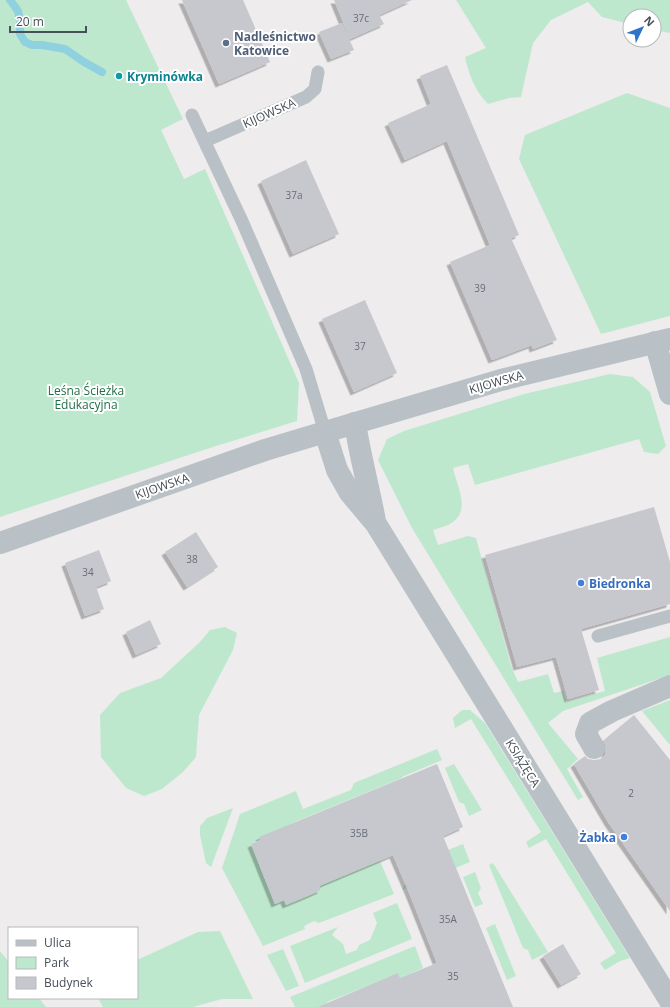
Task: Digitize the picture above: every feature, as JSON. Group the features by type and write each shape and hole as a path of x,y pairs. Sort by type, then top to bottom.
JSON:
{"street":[{"name":"KIJOWSKA","path":"0,543 265,450 501,380 663,340"},
{"path":"663,340 670,394"},
{"path":"355,423 361,462 369,489 376,524"},
{"path":"324,432 340,476 350,493 376,524"},
{"name":"KSIĄŻĘCA","path":"376,524 670,1001"},
{"path":"594,748 586,734 590,724 612,711 670,686"}],"lane":[{"name":"KIJOWSKA","path":"205,142 306,97 315,89 318,72"},
{"path":"192,115 242,221 306,369 324,432"},
{"path":"598,636 670,616"}],"green space":[{"name":"Leśna Ścieżka Edukacyjna","path":"0,0 126,0 183,119 161,130 184,179 205,169 299,383 297,421 0,517"},
{"path":"456,0 670,0 670,33 662,32 662,8 622,8 622,22 602,17 588,2 551,20 533,43 521,97 509,98 488,104 479,94 468,70 465,57 486,48"},
{"path":"627,93 670,108 670,316 601,334 519,159 525,135"},
{"path":"610,374 633,377 650,392 666,446 658,454 644,452 639,439 475,485 468,464 453,468 460,491 462,507 460,514 456,520 448,525 433,530 438,545 468,536 476,538 511,666 518,682 548,674 554,693 563,691 566,702 605,691 597,658 670,637 670,675 563,711 548,723 578,759 567,769 583,797 578,800 412,528 378,460 387,439 404,431 524,394"},
{"path":"225,627 237,633 233,650 199,715 196,757 183,772 162,789 144,796 126,788 101,757 100,715 120,693 161,678 200,642 210,630"},
{"path":"670,700 670,745 642,711"},
{"path":"462,710 470,710 485,723 630,958 620,961 605,970 600,963 616,953 546,839 529,848 526,842 541,832 471,719 455,728 453,718"},
{"path":"437,749 442,760 297,821 251,844 275,904 284,900 287,904 321,890 319,886 380,861 394,894 319,923 314,921 304,926 305,929 263,946 222,868 240,814 296,791 303,809 351,790 354,783"},
{"path":"454,764 482,810 469,816 464,804 459,802 445,768"},
{"path":"233,808 211,867 206,863 200,835 200,826 207,818"},
{"path":"463,844 470,862 402,890 416,863"},
{"path":"493,863 548,952 532,960 528,950 523,948 489,865"},
{"path":"475,872 481,888 478,893 483,904 475,907 463,877"},
{"path":"397,903 412,939 305,983 290,946 338,927 332,935 343,944 346,954 357,950 359,945 370,940 377,923 373,913"},
{"path":"495,924 516,976 507,980 486,928"},
{"path":"220,931 253,999 222,999 193,1007 103,1007 99,999 138,999 138,960 198,932"},
{"path":"415,946 423,968 400,978 398,974 327,1002 329,1007 295,1007 290,997"},
{"path":"283,949 299,986 286,991 267,955"},
{"path":"0,951 8,961 8,999 40,999 46,1007 0,1007"}],"building":[{"name":"Nadleśnictwo Katowice","path":"182,0 243,0 270,62 219,84"},
{"path":"334,0 412,0 379,15 384,24 350,39"},
{"path":"342,23 354,50 331,59 319,32"},
{"path":"447,65 519,235 511,238 557,340 533,349 532,345 492,360 450,262 490,245 447,141 405,160 388,123 431,104 420,76"},
{"path":"306,160 339,234 293,254 261,181"},
{"path":"365,300 397,373 354,392 322,319"},
{"name":"Biedronka","path":"654,507 670,562 670,604 581,629 599,690 568,699 556,657 517,667 485,555"},
{"path":"196,532 218,567 187,587 165,552"},
{"path":"99,550 111,581 96,587 104,609 85,616 65,563"},
{"path":"150,620 161,644 136,655 126,632"},
{"path":"634,715 670,760 670,911 608,822 574,764 585,756 588,759 601,759 605,755 606,748 604,740"},
{"path":"437,764 463,827 443,836 513,1007 318,1007 398,973 400,978 437,963 410,895 393,855 319,886 321,890 286,905 284,900 275,904 251,844 261,840 259,837"},
{"path":"563,944 581,974 561,985 543,956"}],"waterway":[{"path":"10,0 18,11 20,34 25,42 32,45 42,45 65,49 102,72"}],"place":[{"name":"Nadleśnictwo Katowice","path":"226,43"},
{"name":"Kryminówka","path":"119,76"},
{"name":"Biedronka","path":"581,583"},
{"name":"Żabka","path":"624,837"}]}
